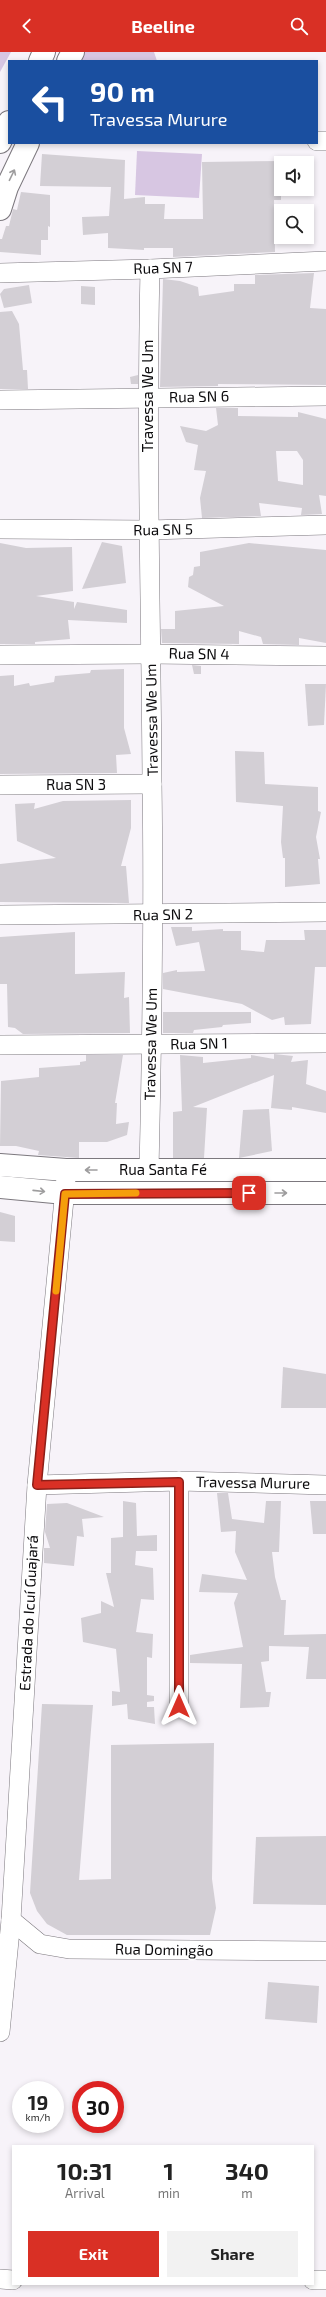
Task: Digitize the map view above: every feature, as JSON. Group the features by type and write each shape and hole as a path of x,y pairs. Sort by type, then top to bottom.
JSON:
{"street":[{"path":"0,142 8,124"},
{"path":"0,209 7,187 28,144"},
{"name":"Rua SN 7","path":"0,272 150,269 326,261"},
{"name":"Travessa We Um","path":"149,1170 152,1044 152,784 147,398 150,269"},
{"name":"Rua SN 6","path":"0,400 326,396"},
{"name":"Rua SN 5","path":"0,529 149,530 326,524"},
{"name":"Rua SN 4","path":"0,655 150,654 326,656"},
{"name":"Rua SN 3","path":"0,785 152,784"},
{"name":"Rua SN 2","path":"0,915 152,915 326,912"},
{"name":"Rua SN 1","path":"0,1045 326,1043"},
{"name":"Rua Santa Fé","path":"0,1165 66,1170 326,1170"},
{"name":"Estrada do Icuí Guajará","path":"0,2032 11,1920 37,1485 65,1194 66,1170"},
{"name":"Rua Santa Fé","path":"0,1186 65,1194 326,1193"},
{"path":"179,1482 179,1706"},
{"name":"Travessa Murure","path":"37,1485 179,1482 326,1485"},
{"name":"Rua Domingão","path":"11,1920 40,1944 69,1949 326,1951"},
{"path":"0,2279 12,2280"},
{"path":"314,2280 326,2280"}],"shaded area":[{"path":"0,52 11,52 0,72"},
{"path":"84,52 154,52 157,60 80,60"},
{"path":"137,151 202,154 199,198 135,195"}],"building":[{"path":"42,154 125,160 124,199 145,197 145,204 165,204 164,219 203,219 202,162 274,161 274,196 281,196 281,200 274,200 275,252 173,257 173,248 144,248 144,250 108,248 108,233 83,235 82,217 109,216 111,187 40,186"},
{"path":"21,192 50,195 50,227 48,226 48,240 41,240 41,255 0,252 0,239 2,239 6,226 9,226 13,209 17,210"},
{"path":"314,273 310,308 326,309 326,385 218,384 218,386 160,387 163,279 180,281 198,287 199,296 234,291 234,284 255,284 255,275"},
{"path":"29,285 32,303 4,308 0,294 4,289"},
{"path":"81,286 95,287 95,305 81,304"},
{"path":"12,311 19,324 23,370 27,370 28,389 0,389 0,312"},
{"path":"138,375 138,384 131,384 130,377"},
{"path":"216,408 238,408 238,416 298,417 298,412 326,419 326,496 319,495 322,514 301,515 302,508 259,503 261,516 202,518 200,498 206,471 194,470 198,445 186,442 180,426 206,431 218,425","holes":["276,451 297,451 303,460 303,485 278,481"]},
{"path":"102,542 122,546 126,583 82,589"},
{"path":"0,543 26,548 72,547 73,591 36,596 74,602 74,609 77,602 127,610 127,623 68,620 70,639 35,642 35,644 0,644"},
{"path":"249,543 326,550 326,643 299,638 299,645 263,644 261,637 239,631 239,644 162,643 161,629 175,629 175,611 224,606 188,587 189,577 193,575 194,567 200,566 200,552"},
{"path":"192,665 201,666 201,674 194,674"},
{"path":"124,669 124,728 131,754 116,755 117,773 0,774 0,676 14,675 14,686 29,683 30,686 54,682 55,676 90,673 91,670"},
{"path":"305,684 326,684 324,725 308,726"},
{"path":"235,751 264,752 265,784 318,787 318,811 321,812 316,837 320,859 318,859 320,884 285,887 285,858 283,858 281,842 283,806 236,802"},
{"path":"131,800 131,828 121,866 126,866 129,903 0,902 0,864 56,858 17,841 15,804 35,803 34,809 63,801"},
{"path":"171,927 192,927 192,931 223,929 223,931 241,931 241,950 264,952 266,940 305,940 304,930 326,930 326,967 315,967 311,1024 285,1025 284,1017 272,1020 242,1004 163,989 163,973 177,970 177,972 205,971 199,942 176,946"},
{"path":"75,932 75,974 125,972 124,998 129,997 130,1033 23,1034 15,1028 8,1027 7,984 0,984 0,937"},
{"path":"163,1012 251,1012 251,1023 223,1025 222,1027 194,1030 193,1033 163,1033"},
{"path":"274,1054 293,1056 291,1062 308,1060 306,1084 326,1091 326,1113 292,1107 292,1110 271,1108 274,1075 193,1107 207,1108 204,1158 173,1158 173,1112 182,1111 180,1055 203,1057 203,1063 251,1058 251,1055 274,1059"},
{"path":"86,1055 123,1055 115,1103 117,1103 116,1124 129,1122 127,1135 107,1142 79,1142 79,1158 38,1155 39,1151 16,1146 0,1146 1,1081 39,1077 39,1068 80,1065 80,1062 86,1061"},
{"path":"269,1109 272,1151 239,1158 243,1110"},
{"path":"0,1212 15,1216 15,1242 0,1241"},
{"path":"283,1367 326,1374 326,1408 281,1408"},
{"path":"217,1493 228,1493 232,1519 264,1523 266,1501 281,1501 279,1552 272,1552 275,1577 281,1600 286,1600 284,1635 326,1634 326,1679 306,1679 309,1647 269,1646 269,1661 261,1662 266,1692 271,1692 269,1707 240,1708 242,1664 190,1663 190,1655 243,1647 234,1603 238,1593 199,1592 202,1574 247,1580 235,1552 236,1531 221,1532"},
{"path":"123,1501 136,1503 137,1536 157,1535 157,1551 136,1551 135,1565 153,1568 154,1600 141,1599 136,1632 153,1634 152,1658 147,1657 147,1695 154,1696 154,1701 147,1702 147,1707 154,1707 155,1724 128,1719 127,1704 112,1706 112,1691 120,1692 116,1649 83,1642 81,1618 101,1613 101,1601 114,1607 106,1573 111,1573 111,1538 123,1537"},
{"path":"310,1501 326,1501 326,1534 313,1534"},
{"path":"67,1503 104,1517 82,1519 84,1537 77,1536 74,1566 44,1563 44,1548 50,1548 45,1532 47,1504"},
{"path":"42,1704 93,1705 79,1880 111,1879 111,1745 214,1743 212,1879 216,1908 210,1935 67,1935 47,1924 37,1911 30,1893"},
{"path":"326,1836 326,1905 253,1904 256,1837"},
{"path":"268,1982 319,1986 317,2023 265,2019"}],"slow traffic":[{"path":"56,1291 65,1194 136,1193"}],"route":[{"path":"179,1706 179,1482 37,1485 65,1194 249,1193"}]}
